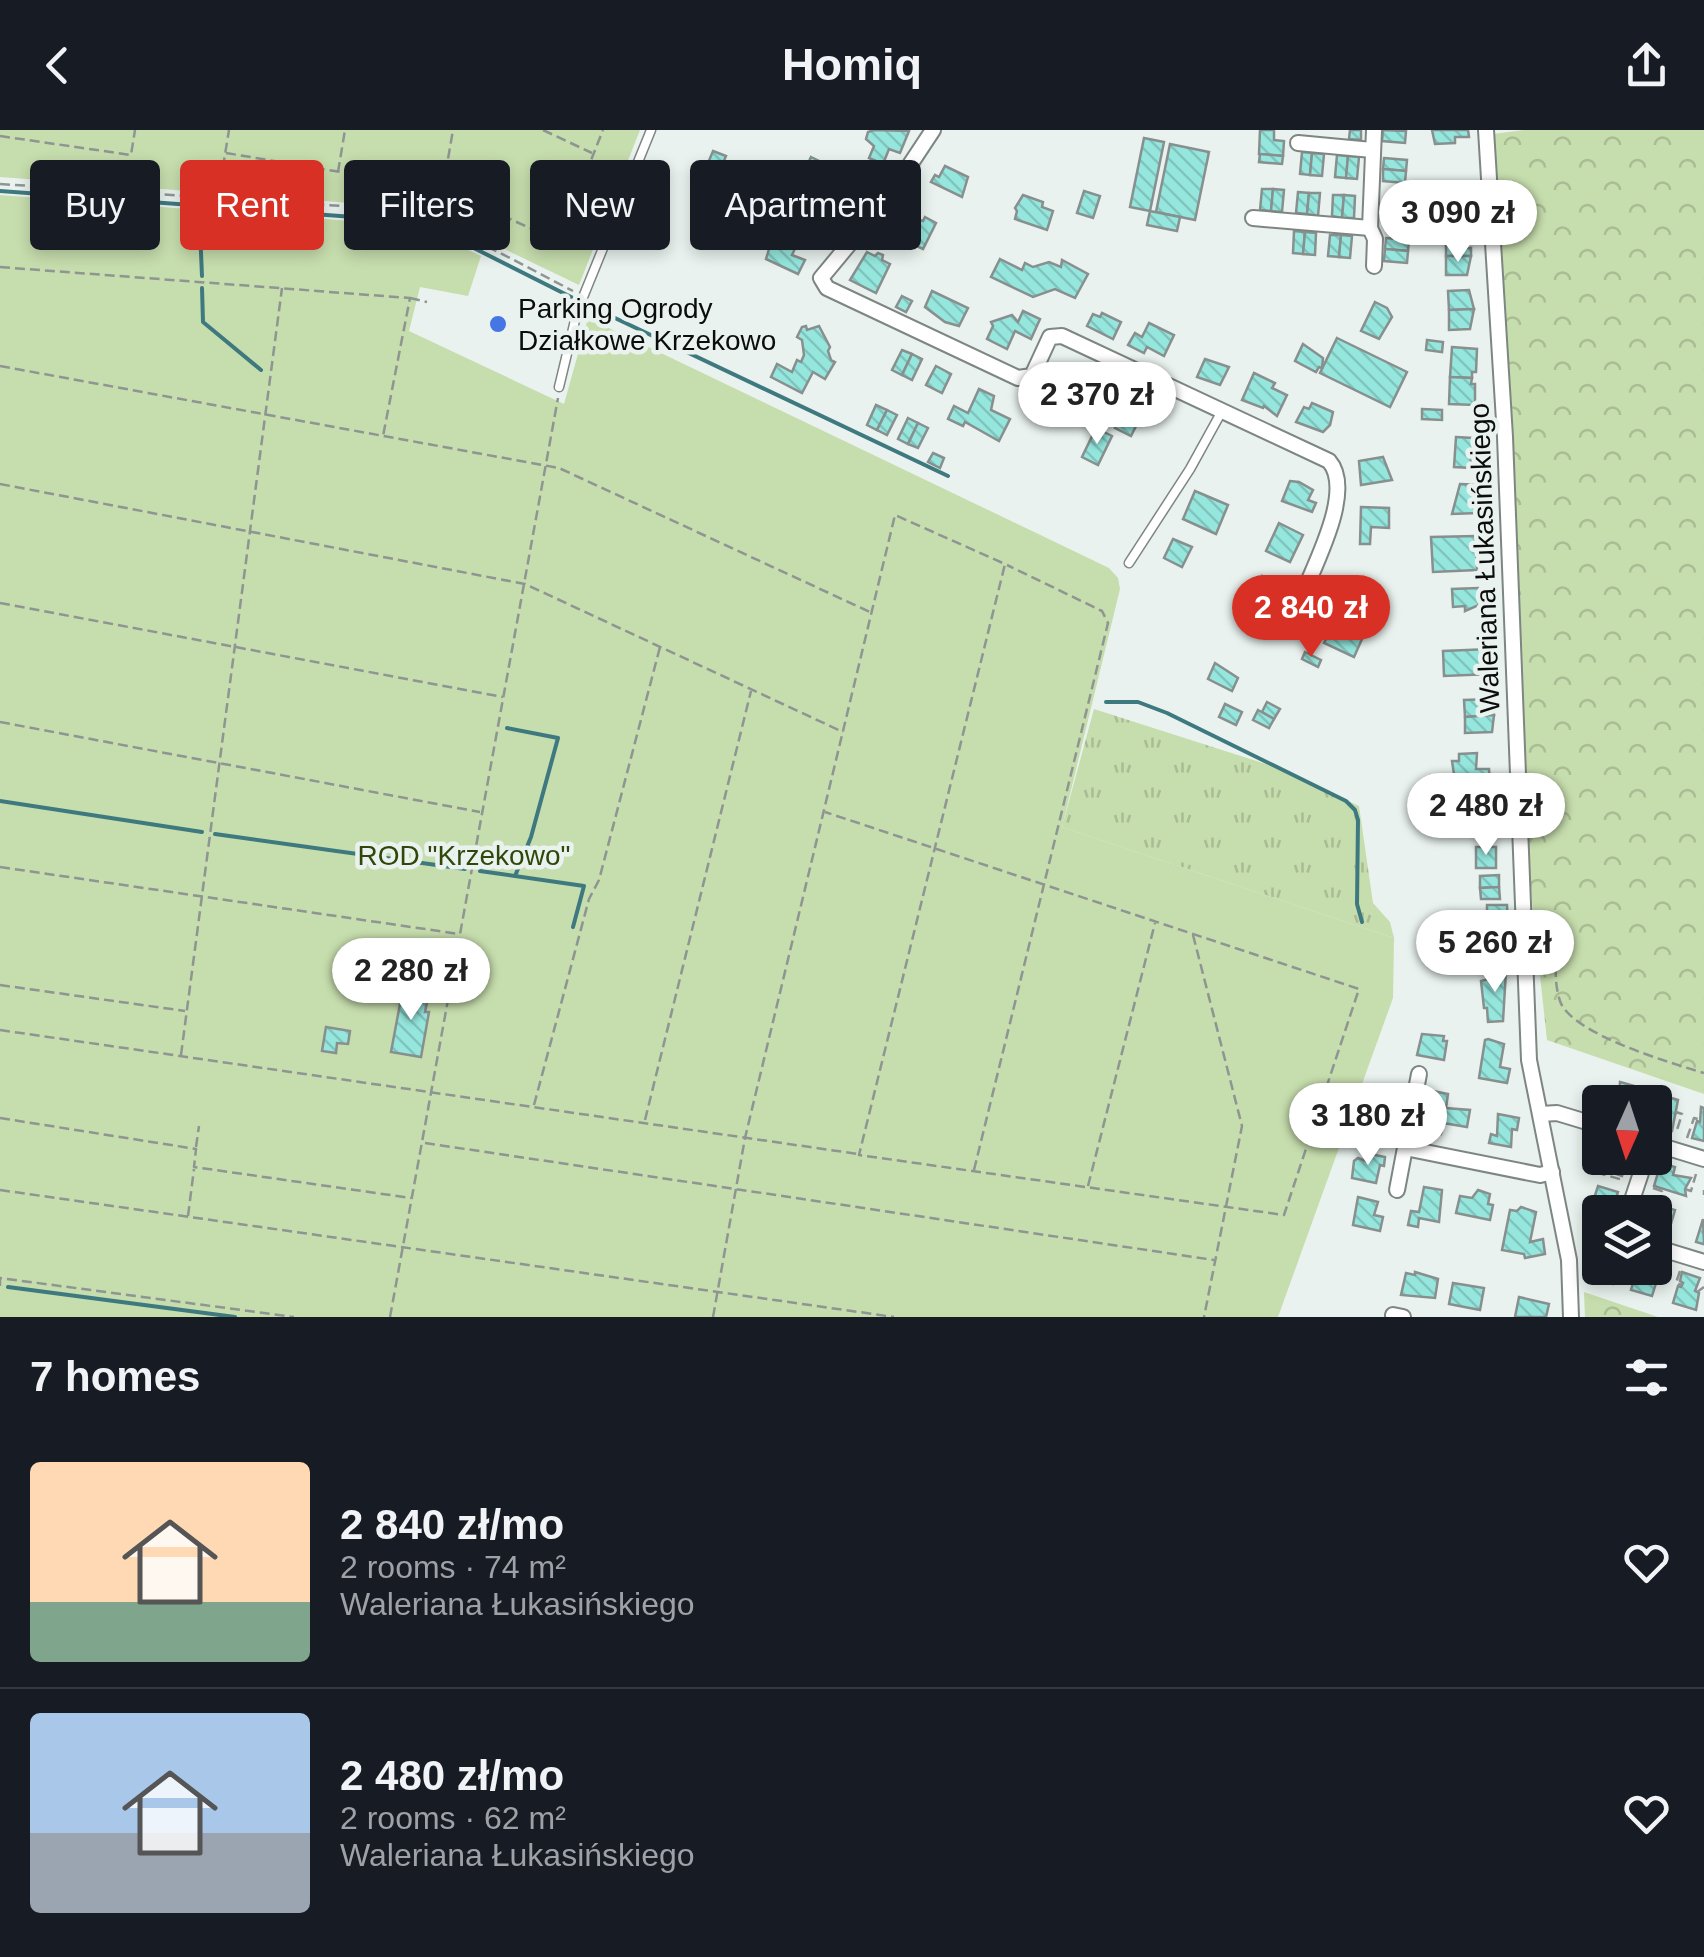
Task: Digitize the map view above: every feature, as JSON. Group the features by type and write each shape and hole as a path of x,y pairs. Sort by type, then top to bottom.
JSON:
{"street":[{"path":"933,130 890,195 822,278 827,288 1018,378 1032,376 1050,337 1062,336 1329,461 1336,470 1340,496 1300,599"},
{"path":"1374,130 1370,228 1376,239 1374,266"},
{"name":"Waleriana Łukasińskiego","path":"1486,130 1505,437 1529,1043 1569,1260 1571,1317"},
{"path":"1298,144 1372,150"},
{"path":"1253,218 1370,228"},
{"path":"1397,1190 1420,1074"},
{"path":"1541,1114 1556,1113 1582,1121"},
{"path":"1405,1148 1540,1175 1552,1172"},
{"path":"1672,1150 1702,1160"},
{"path":"1672,1252 1704,1262"}],"lane":[{"path":"559,387 583,296 651,130"},
{"path":"1024,377 1028,390 1082,415"},
{"path":"1129,563 1222,411"}],"path":[{"path":"0,136 131,155 135,130"},
{"path":"225,160 230,130"},
{"path":"338,172 345,130"},
{"path":"447,160 452,130"},
{"path":"543,130 594,154"},
{"path":"510,219 559,241 603,130"},
{"path":"226,153 344,173"},
{"path":"0,184 180,196"},
{"path":"324,205 409,214 444,225 583,296"},
{"path":"0,266 427,302"},
{"path":"180,1057 282,288"},
{"path":"383,436 410,298"},
{"path":"0,366 559,468 872,614"},
{"path":"390,1317 559,387"},
{"path":"0,484 525,584 844,733"},
{"path":"713,1317 745,1138 894,515 1102,611 1108,623 974,1171"},
{"path":"859,1154 1005,564"},
{"path":"0,604 504,697"},
{"path":"534,1106 660,647"},
{"path":"644,1123 751,689"},
{"path":"0,722 483,813"},
{"path":"0,1030 1284,1215 1359,988 825,812"},
{"path":"0,866 461,934"},
{"path":"1524,906 1540,912 1550,924 1558,956 1559,1000 1567,1014 1622,1043 1704,1073"},
{"path":"1088,1187 1156,921"},
{"path":"1193,934 1242,1126 1204,1317"},
{"path":"0,985 186,1011"},
{"path":"1673,1143 1682,1114 1675,1115"},
{"path":"0,1118 196,1149"},
{"path":"1685,1146 1694,1118 1701,1120"},
{"path":"188,1217 199,1126"},
{"path":"423,1142 1214,1260"},
{"path":"1685,1189 1691,1190 1702,1160"},
{"path":"194,1168 412,1198"},
{"path":"1605,1175 1632,1183"},
{"path":"1643,1185 1662,1192 1664,1186"},
{"path":"0,1190 894,1317"},
{"path":"1682,1284 1676,1283 1683,1262"},
{"path":"0,1286 0,1276 294,1317"},
{"path":"1698,1292 1704,1288"}],"green space":[{"path":"0,130 640,130 628,160 530,160 530,250 593,250 579,285 506,250 510,250 510,160 344,160 344,203 324,201 324,160 180,160 180,190 160,189 160,160 30,160 30,179 0,177"},
{"path":"1524,130 1704,130 1704,1094 1547,1040 1528,865 1493,134"},
{"name":"ROD \"Krzekowo\"","path":"0,195 30,197 30,250 160,250 160,207 180,208 180,250 324,250 324,219 344,221 344,250 468,250 481,256 468,296 420,287 409,331 564,404 588,318 1109,568 1118,578 1120,589 1062,827 1394,938 1393,998 1278,1317 0,1317"},
{"path":"1094,709 1272,766 1359,806 1373,903 1390,922 1394,938 1062,827"},
{"path":"1584,1292 1658,1317 1585,1317"}],"building":[{"path":"1260,130 1274,130 1274,140 1284,141 1283,156 1259,154"},
{"path":"1350,130 1361,130 1361,140 1349,139"},
{"path":"1383,130 1406,131 1405,143 1382,141"},
{"path":"1432,130 1468,130 1469,137 1455,137 1455,143 1435,144"},
{"path":"909,131 900,153 889,149 885,160 869,158 874,146 866,139 868,132"},
{"path":"1144,138 1164,142 1150,211 1130,207"},
{"path":"1170,144 1209,152 1195,220 1156,212"},
{"path":"713,151 726,156 724,160 709,160"},
{"path":"1302,152 1312,153 1310,175 1300,174"},
{"path":"1312,153 1324,154 1322,176 1310,175"},
{"path":"1260,154 1283,156 1282,164 1259,162"},
{"path":"1337,155 1348,156 1346,178 1335,177"},
{"path":"1348,156 1359,157 1357,179 1346,178"},
{"path":"1384,158 1407,160 1406,171 1383,169"},
{"path":"945,166 968,177 962,197 931,182"},
{"path":"1383,169 1406,171 1405,183 1383,181"},
{"path":"1262,189 1273,189 1271,211 1260,210"},
{"path":"1273,189 1284,190 1282,212 1271,211"},
{"path":"1426,189 1449,189 1448,215 1442,215 1442,210 1430,210 1431,196 1426,196"},
{"path":"1449,189 1462,189 1462,206 1449,206"},
{"path":"1084,191 1100,196 1093,218 1077,213"},
{"path":"1298,192 1309,193 1307,214 1296,213"},
{"path":"1309,193 1320,193 1318,216 1307,214"},
{"path":"1023,195 1043,202 1042,207 1053,211 1047,230 1015,219 1015,208"},
{"path":"1333,195 1344,195 1342,218 1332,216"},
{"path":"1344,195 1355,196 1354,218 1342,218"},
{"path":"1385,198 1408,200 1407,211 1384,210"},
{"path":"1384,210 1407,211 1406,223 1383,221"},
{"path":"1150,211 1180,217 1177,231 1147,225"},
{"path":"925,217 936,223 923,249 921,220"},
{"path":"1475,220 1475,227 1459,228 1459,221"},
{"path":"1294,231 1305,232 1303,254 1293,253"},
{"path":"1305,232 1316,233 1315,255 1303,254"},
{"path":"1330,235 1341,235 1339,257 1328,256"},
{"path":"1341,235 1352,236 1350,258 1339,257"},
{"path":"1446,236 1466,236 1471,256 1446,256"},
{"path":"1386,238 1409,240 1408,251 1385,249"},
{"path":"1385,249 1408,251 1407,263 1384,261"},
{"path":"769,250 794,250 792,255 805,260 798,274 766,259"},
{"path":"867,252 883,255 882,260 890,264 876,293 850,280"},
{"path":"1446,256 1471,256 1467,275 1446,275"},
{"path":"1000,259 1022,270 1025,263 1033,267 1049,262 1061,267 1062,260 1088,274 1075,298 1055,289 1033,297 991,277"},
{"path":"1469,290 1474,309 1449,310 1448,291"},
{"path":"932,291 968,308 959,326 945,322 925,307"},
{"path":"902,296 912,301 906,312 896,307"},
{"path":"1375,302 1387,308 1392,317 1379,339 1361,331"},
{"path":"1474,309 1470,329 1449,330 1449,310"},
{"path":"1023,311 1040,319 1031,339 1015,331 1007,349 987,339 991,322 1012,315 1018,322"},
{"path":"1102,313 1121,322 1113,339 1087,326 1093,314 1100,317"},
{"path":"1149,323 1174,335 1164,356 1147,347 1144,353 1128,345 1135,333 1142,337"},
{"path":"806,326 807,330 819,326 835,362 825,379 813,372 802,393 771,377 777,364 792,372 797,360 801,362 802,340 797,337"},
{"path":"1337,338 1407,372 1390,407 1320,373"},
{"path":"1427,340 1443,342 1442,352 1426,350"},
{"path":"1303,344 1323,358 1322,368 1316,372 1295,361"},
{"path":"1452,347 1477,349 1472,378 1450,377"},
{"path":"902,350 912,354 902,375 892,370"},
{"path":"912,354 922,359 912,380 902,375"},
{"path":"1205,359 1229,367 1220,385 1197,377"},
{"path":"936,366 951,374 942,393 926,385"},
{"path":"1254,373 1275,383 1272,388 1287,395 1277,416 1264,406 1242,400"},
{"path":"1084,376 1093,379 1089,391 1080,388"},
{"path":"1450,377 1472,378 1475,405 1449,404"},
{"path":"979,389 994,396 991,410 1010,419 999,441 965,422 963,426 948,419 954,406 968,413"},
{"path":"1312,403 1333,412 1330,425 1323,432 1296,422 1304,407 1309,409"},
{"path":"876,405 887,410 877,430 867,425"},
{"path":"1422,409 1442,410 1442,420 1422,419"},
{"path":"887,410 897,415 887,435 877,430"},
{"path":"1121,416 1137,424 1131,436 1115,428"},
{"path":"908,418 918,423 908,444 898,439"},
{"path":"918,423 928,428 918,448 908,444"},
{"path":"1096,428 1112,436 1098,465 1082,457"},
{"path":"1456,437 1473,438 1471,468 1454,467"},
{"path":"933,453 944,458 940,468 928,462"},
{"path":"1383,457 1392,480 1361,485 1359,461"},
{"path":"1290,481 1313,490 1308,500 1316,503 1312,512 1282,501"},
{"path":"1460,484 1483,485 1478,513 1452,514"},
{"path":"1195,491 1228,505 1216,534 1183,519"},
{"path":"1361,507 1389,508 1389,528 1371,527 1370,544 1360,544"},
{"path":"1279,523 1303,535 1290,562 1266,551"},
{"path":"1476,536 1477,570 1433,572 1431,537"},
{"path":"1173,539 1192,547 1182,567 1164,558"},
{"path":"1262,576 1285,587 1275,617 1271,615 1266,624 1244,614"},
{"path":"1478,588 1479,605 1465,611 1465,606 1453,607 1452,589"},
{"path":"1344,616 1363,625 1354,657 1324,643 1331,629 1337,632"},
{"path":"1490,649 1491,674 1444,676 1443,651"},
{"path":"1305,652 1321,660 1318,667 1302,659"},
{"path":"1215,663 1238,678 1232,691 1208,679"},
{"path":"1491,699 1494,715 1465,717 1464,700"},
{"path":"1267,702 1280,709 1274,719 1262,712"},
{"path":"1225,704 1242,712 1236,725 1219,717"},
{"path":"1258,710 1274,719 1269,728 1253,720"},
{"path":"1494,715 1492,732 1465,733 1465,717"},
{"path":"1477,753 1476,769 1489,769 1490,782 1455,781 1452,761 1459,761 1459,754"},
{"path":"1492,804 1492,815 1499,815 1500,830 1457,832 1456,811"},
{"path":"1476,847 1496,847 1496,868 1476,868"},
{"path":"1499,875 1499,887 1480,888 1480,876"},
{"path":"1499,887 1500,899 1481,899 1480,888"},
{"path":"1487,905 1507,905 1508,925 1487,925"},
{"path":"1489,971 1506,971 1503,1021 1488,1022 1484,1008 1481,981 1489,979"},
{"path":"371,981 398,985 397,995 369,991"},
{"path":"403,988 429,993 421,1057 391,1052"},
{"path":"326,1027 350,1031 348,1044 337,1043 336,1053 322,1051"},
{"path":"1422,1034 1444,1036 1444,1060 1417,1055"},
{"path":"1488,1039 1504,1044 1500,1067 1510,1069 1507,1083 1479,1078"},
{"path":"1433,1091 1448,1094 1446,1108 1470,1110 1467,1127 1443,1123 1441,1134 1426,1131"},
{"path":"1672,1098 1678,1100 1672,1131"},
{"path":"1701,1107 1704,1141 1692,1138 1697,1121 1700,1122"},
{"path":"1498,1114 1519,1118 1517,1130 1512,1129 1511,1147 1489,1143 1491,1134 1497,1136"},
{"path":"1370,1154 1385,1157 1376,1183 1352,1178 1354,1161 1358,1158 1368,1162"},
{"path":"1672,1166 1673,1175 1691,1178 1686,1196 1654,1186 1657,1175 1672,1175"},
{"path":"1598,1186 1618,1192 1617,1195 1595,1195"},
{"path":"1424,1187 1442,1190 1439,1222 1419,1218 1418,1227 1408,1225 1411,1211 1419,1212"},
{"path":"1478,1190 1490,1194 1490,1220 1456,1213 1460,1196 1472,1198"},
{"path":"1358,1197 1378,1202 1374,1215 1383,1217 1380,1231 1353,1225"},
{"path":"1521,1207 1536,1212 1530,1242 1543,1239 1545,1254 1525,1258 1524,1254 1502,1250 1510,1210"},
{"path":"1703,1219 1704,1242 1703,1244 1696,1242"},
{"path":"1682,1272 1700,1278 1695,1291 1699,1293 1696,1310 1673,1303 1678,1286 1683,1283"},
{"path":"1406,1273 1438,1279 1435,1298 1401,1295"},
{"path":"1453,1283 1484,1288 1480,1310 1449,1304"},
{"path":"1632,1285 1655,1285 1652,1296 1631,1290"},
{"path":"1519,1297 1549,1304 1546,1317 1515,1317"}],"waterway":[{"path":"0,191 409,221 450,236 573,298"},
{"path":"201,250 202,276"},
{"path":"202,288 203,322 261,370"},
{"path":"596,309 948,476"},
{"path":"1106,702 1138,702 1167,713 1346,801 1358,820 1357,904 1362,922"},
{"path":"507,728 558,738 531,837 515,876"},
{"path":"0,801 202,832"},
{"path":"215,834 465,869"},
{"path":"480,871 584,886 573,927"},
{"path":"8,1287 235,1317"}],"place":[{"name":"Parking Ogrody Działkowe Krzekowo","path":"498,324"}]}
